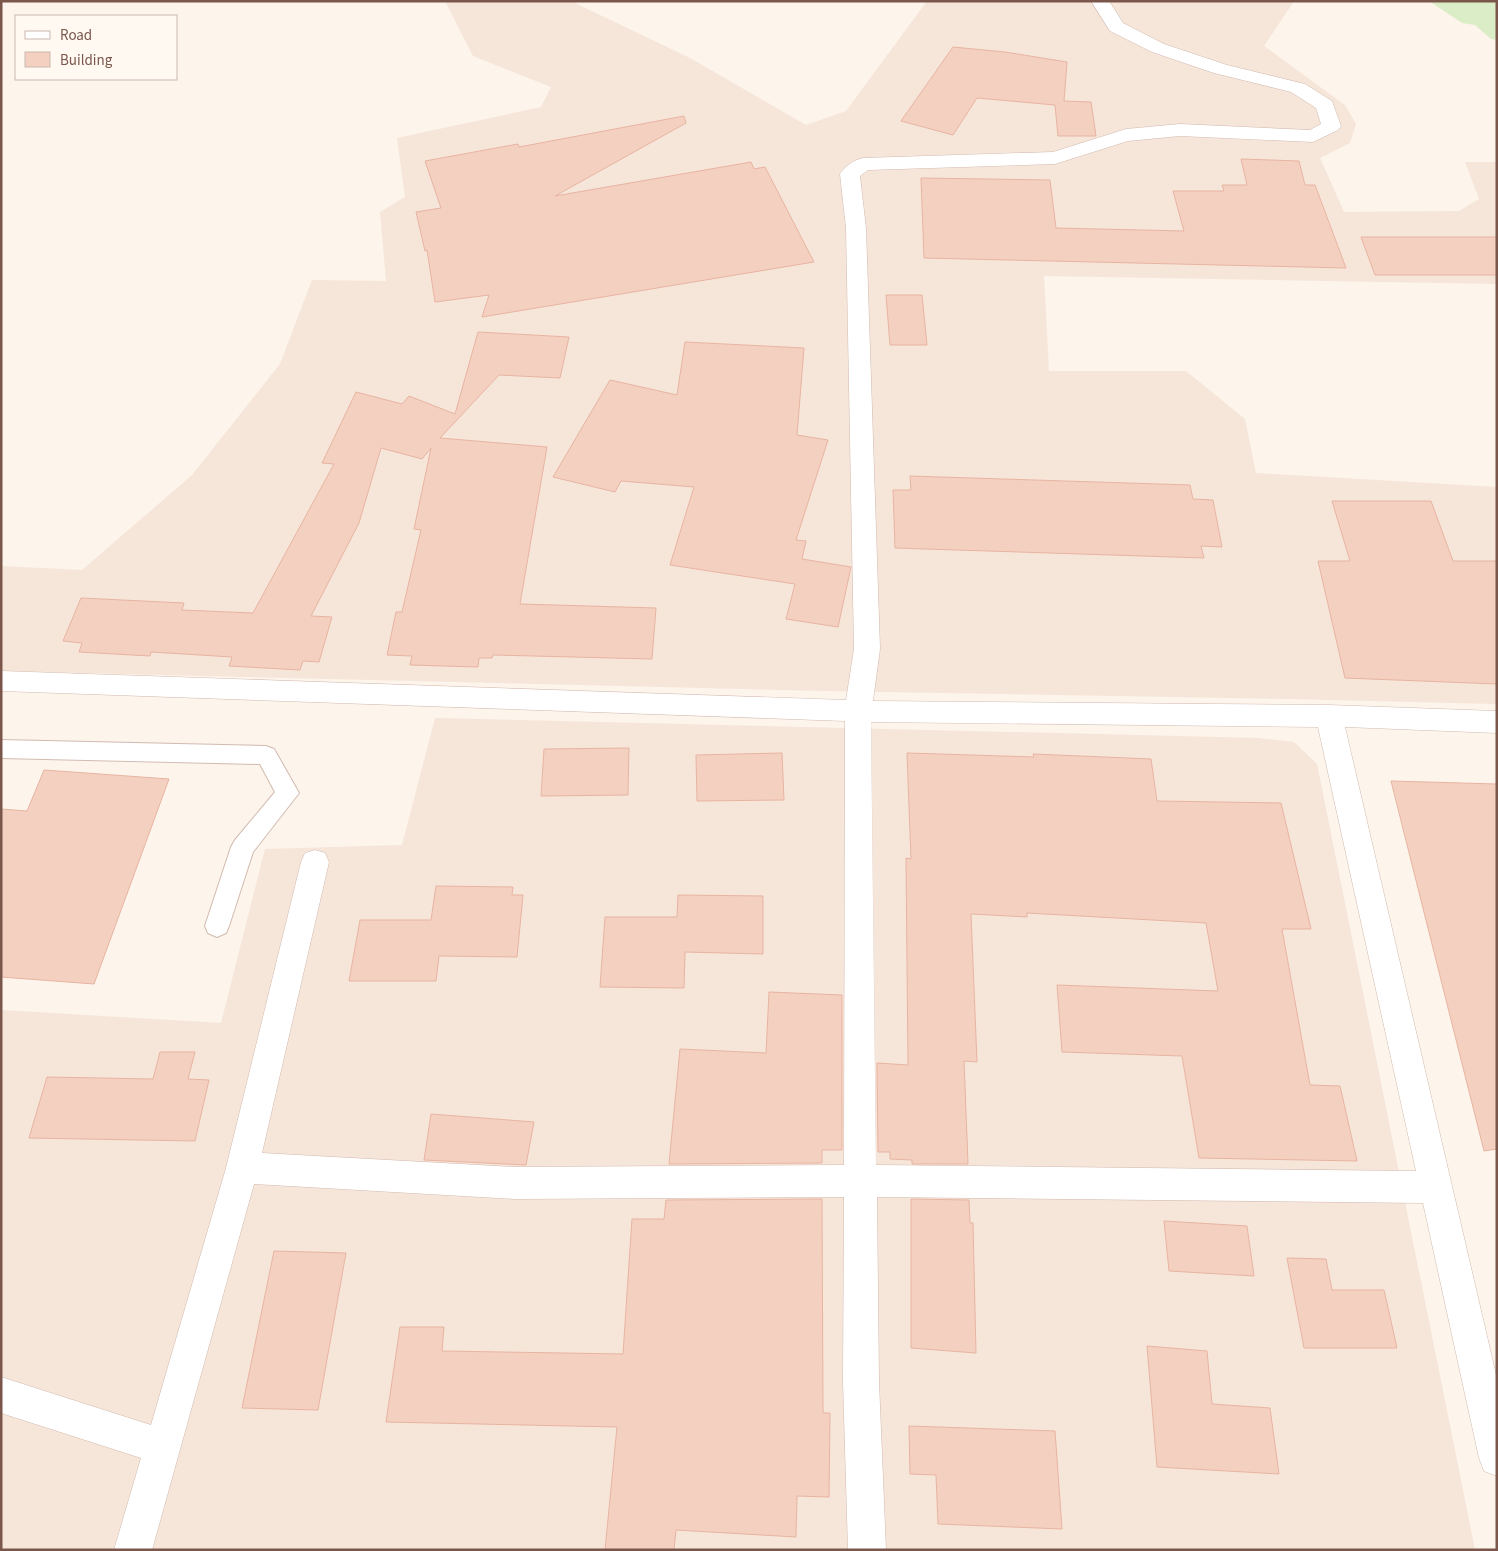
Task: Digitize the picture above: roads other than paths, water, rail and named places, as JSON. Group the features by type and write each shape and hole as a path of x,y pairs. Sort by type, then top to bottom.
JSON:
{"street":[{"path":"867,1550 861,1382 862,1181 858,711 867,649 856,228 850,174 863,164 1055,158 1126,135 1180,130 1313,136 1331,126 1325,105 1298,88 1221,69 1158,48 1116,27 1100,1"},
{"path":"1,682 858,711 1329,716 1497,722"},
{"path":"1329,716 1497,1458"},
{"path":"133,1550 242,1168 315,862"},
{"path":"242,1168 515,1183 862,1181 1435,1187"},
{"path":"1,1395 162,1447"}],"lane":[{"path":"1,749 266,755 288,793 243,847 217,926"}]}
